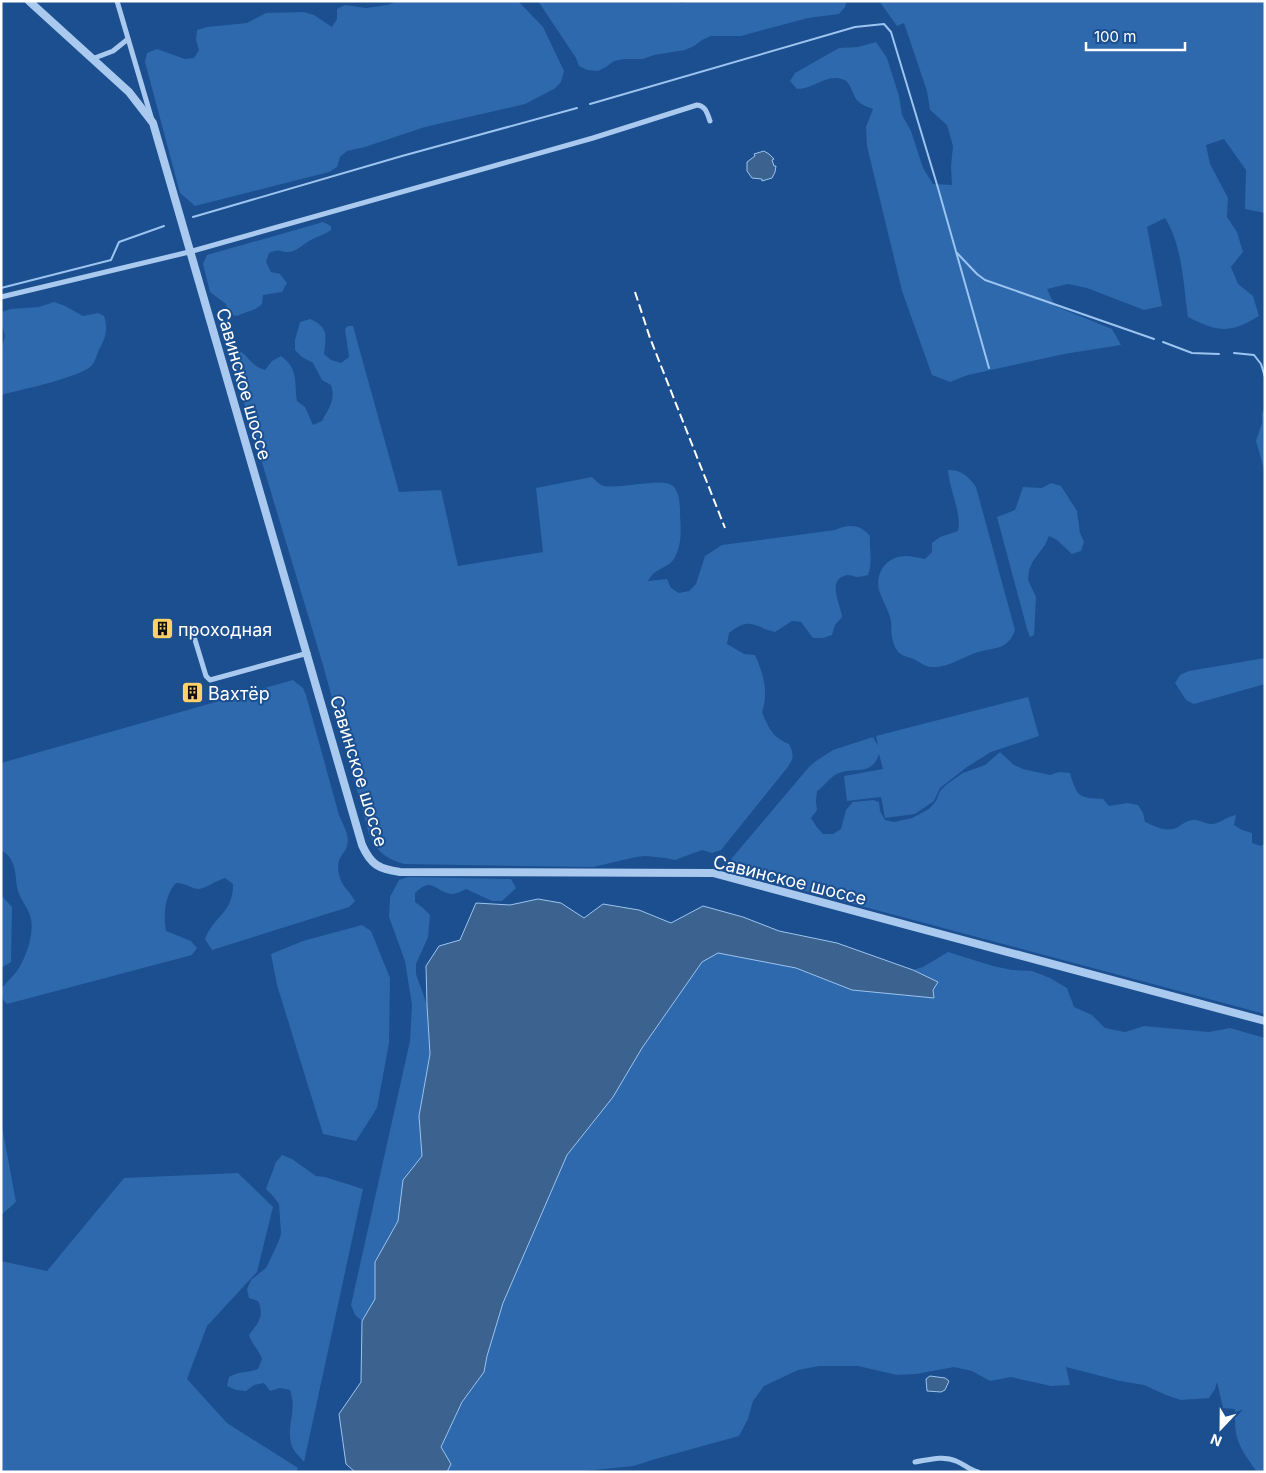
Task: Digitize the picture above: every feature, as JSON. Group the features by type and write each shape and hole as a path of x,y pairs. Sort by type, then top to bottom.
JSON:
{"street":[{"name":"Савинское шоссе","path":"28,1 129,92 153,123 189,252 308,653 362,845 366,855 372,862 379,867 400,872 713,873 1265,1021"},
{"path":"117,1 153,123"},
{"path":"92,59 114,50 128,39"},
{"path":"1,297 189,252 592,138 697,105 702,106 706,110 710,121"},
{"path":"192,630 206,676 210,680 308,653"},
{"path":"915,1462 941,1458 956,1460 971,1470 978,1472"}],"shaded area":[{"path":"399,1 518,1 543,27 564,71 561,82 554,89 525,104 425,127 347,151 340,157 337,167 329,172 195,206 180,193 145,62 147,53 157,49 185,59 194,58 199,50 196,40 197,30 207,27 247,23 266,13 304,12 314,15 332,27 337,19 337,9 345,5 366,8"},
{"path":"538,1 669,1 683,3 687,1 847,1 839,14 808,18 741,36 711,36 685,50 654,55 643,59 614,61 598,71 587,70 579,66 576,58"},
{"path":"879,1 1265,1 1265,213 1245,209 1246,170 1224,139 1206,145 1210,164 1228,198 1227,217 1237,232 1243,252 1231,267 1238,284 1253,296 1259,316 1240,326 1224,329 1207,326 1188,317 1179,253 1165,218 1147,227 1162,306 1144,310 1087,288 1068,284 1047,289 1055,306 1112,329 1121,345 1064,354 968,375 950,382 932,375 902,291 867,146 866,127 873,109 859,102 845,80 830,78 802,89 797,89 790,81 795,73 839,48 858,47 876,42 887,58 899,96 902,115 911,131 923,168 933,184 952,185 953,146 947,125 930,110 927,91 904,23 897,26"},
{"path":"764,151 774,159 772,160 774,166 776,166 772,178 762,181 762,179 752,178 747,171 747,162 755,156 754,154"},
{"path":"323,222 331,226 331,230 325,234 293,251 278,250 269,253 266,262 271,272 280,274 287,283 282,292 263,295 262,304 257,308 237,316 228,314 226,304 210,292 203,264 207,255"},
{"path":"54,302 83,316 98,313 104,316 106,324 105,335 94,362 90,367 72,376 1,395 1,350 5,336 1,322 1,312 11,309 39,307"},
{"path":"310,319 320,325 325,333 324,354 331,360 341,363 349,357 345,329 348,326 353,326 399,492 441,490 458,566 543,552 536,488 592,477 601,485 608,486 659,482 673,486 678,496 680,508 681,531 679,547 672,561 651,576 648,581 667,579 671,588 679,593 689,591 696,584 705,556 722,545 835,530 850,526 862,529 870,536 871,561 868,575 856,577 848,575 841,577 837,581 836,593 842,617 835,625 832,635 823,638 813,638 801,622 792,621 775,632 748,624 736,628 729,633 727,644 744,654 755,655 765,690 762,712 772,731 779,739 789,744 793,756 787,768 721,850 712,853 702,850 675,860 645,856 636,857 593,867 404,864 382,854 375,845 369,834 323,665 230,356 232,347 242,352 259,368 265,370 272,361 281,356 291,366 293,371 297,401 305,407 313,425 322,421 332,400 331,385 322,380 313,363 302,357 295,350 295,340 300,322"},
{"path":"1265,408 1265,472 1256,441 1262,423 1262,413"},
{"path":"948,470 964,474 976,487 1015,630 1012,637 1004,645 975,653 949,664 932,667 904,656 897,650 892,638 890,617 878,583 881,571 888,562 906,556 925,559 932,552 932,543 940,537 958,531 957,509"},
{"path":"1051,483 1061,486 1077,511 1080,533 1084,542 1081,551 1072,554 1057,540 1049,536 1033,561 1029,570 1028,580 1036,597 1034,635 1030,637 997,517 1015,510 1023,487 1042,488"},
{"path":"1265,658 1265,684 1194,704 1186,700 1175,683 1180,675 1189,671"},
{"path":"293,680 303,688 306,695 339,815 347,835 347,846 339,860 338,870 343,884 355,901 349,907 212,950 205,939 227,908 233,884 225,878 199,889 176,883 167,899 166,931 191,941 197,948 192,955 7,1004 3,1000 1,989 17,971 23,960 30,939 32,925 30,915 18,891 15,871 10,857 1,850 1,763"},
{"path":"1028,697 1039,736 991,752 967,767 940,788 934,801 915,814 885,818 881,797 847,801 844,776 883,769 879,754 876,761 868,768 836,774 817,791 817,810 811,818 823,834 833,834 841,829 846,810 853,802 873,800 879,802 880,811 885,820 894,822 912,818 929,809 936,801 940,791 947,784 963,773 985,765 1000,752 1014,765 1023,769 1050,775 1059,772 1070,773 1077,792 1084,797 1103,799 1109,806 1128,803 1138,805 1143,813 1145,822 1162,829 1174,829 1192,820 1214,824 1236,815 1234,825 1252,833 1252,843 1261,846 1265,843 1265,1014 738,873 728,867 732,858 809,767 833,750 873,737 878,746 876,736"},
{"path":"408,877 511,879 516,888 502,901 492,901 466,889 449,894 431,885 420,888 415,893 415,902 430,915 428,937 416,964 416,974 427,1005 430,1054 419,1116 422,1156 403,1180 398,1221 375,1262 375,1299 362,1321 355,1315 351,1305 410,1041 412,1005 405,961 389,917 390,897 399,880"},
{"path":"1,895 12,907 11,962 1,968"},
{"path":"538,899 561,903 584,918 603,904 639,910 671,923 703,906 743,917 779,931 837,943 913,970 938,982 933,990 934,998 852,990 796,968 718,953 702,962 642,1048 613,1097 567,1155 503,1303 484,1372 462,1402 441,1447 451,1464 447,1472 355,1472 346,1464 339,1414 361,1382 362,1321 375,1299 375,1262 398,1221 403,1180 422,1156 419,1116 430,1054 426,966 439,946 460,940 476,903 510,905"},
{"path":"362,925 371,931 390,978 389,1043 377,1108 356,1141 323,1134 277,985 271,954 303,941"},
{"path":"948,952 993,966 1012,970 1032,971 1050,978 1067,988 1074,1007 1092,1015 1105,1028 1125,1032 1144,1026 1209,1032 1230,1028 1265,1038 1265,1472 1257,1472 1242,1449 1235,1429 1235,1409 1223,1408 1217,1382 1209,1398 1181,1400 1144,1385 1066,1367 1070,1385 1051,1386 1011,1377 990,1381 972,1371 954,1367 916,1374 897,1375 858,1366 819,1366 798,1370 764,1386 753,1401 748,1419 739,1436 634,1466 574,1472 447,1472 451,1464 441,1447 462,1402 484,1372 503,1303 567,1155 613,1097 642,1048 702,962 718,953 796,968 852,990 934,997 933,990 937,982 913,970 923,967"},
{"path":"1,1121 16,1202 1,1215"},
{"path":"282,1155 292,1159 316,1176 363,1189 304,1462 294,1450 290,1439 293,1405 290,1390 280,1388 270,1391 264,1383 254,1385 246,1391 236,1390 227,1386 229,1377 258,1369 262,1359 249,1335 260,1319 260,1306 258,1301 249,1298 247,1289 251,1280 266,1268 281,1234 279,1204 266,1189 276,1162"},
{"path":"238,1173 273,1207 257,1272 207,1326 187,1379 227,1423 298,1468 296,1472 1,1472 1,1261 47,1271 124,1178"},
{"path":"930,1376 945,1378 949,1381 945,1390 941,1392 927,1391 926,1379"}],"waterway":[{"path":"590,104 855,27 884,24 891,32 989,368"},
{"path":"193,217 402,156 577,108"},
{"path":"1,288 111,260 119,242 164,226"},
{"path":"957,253 985,280 1154,339"},
{"path":"1163,342 1192,353 1219,354"},
{"path":"1234,353 1254,355 1261,364 1265,377"}],"railway":[{"path":"635,292 650,338 725,528"}],"place":[{"name":"проходная","path":"162,629"},
{"name":"Вахтёр","path":"192,693"}]}
